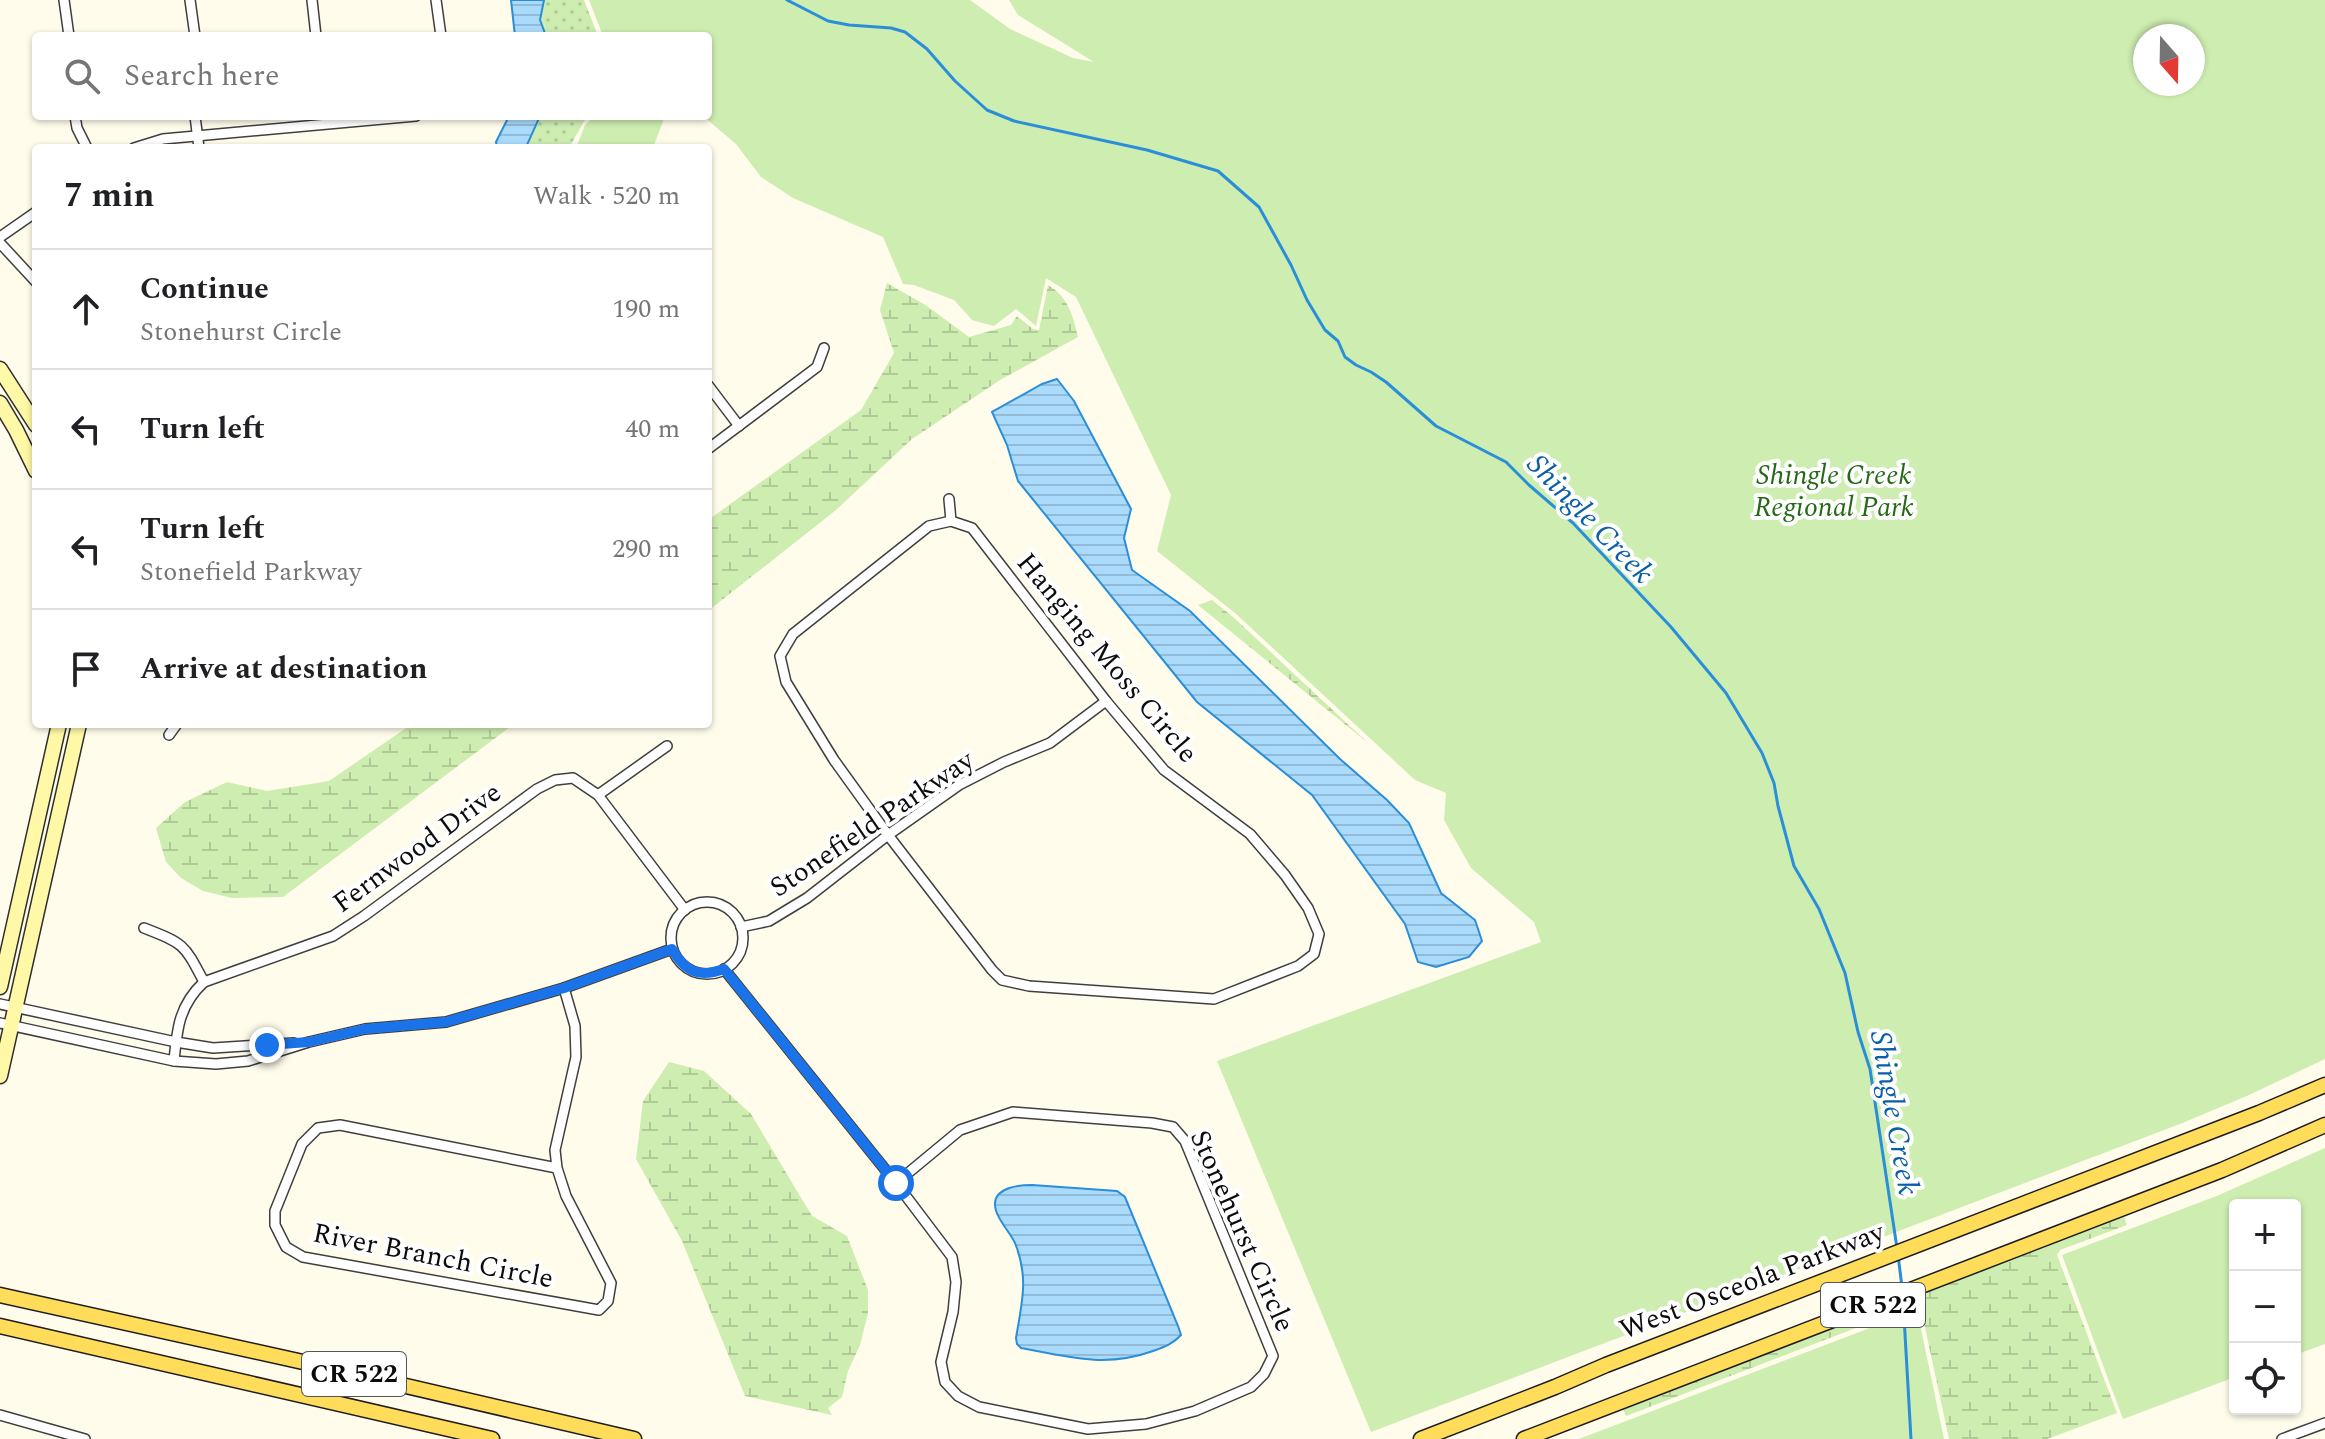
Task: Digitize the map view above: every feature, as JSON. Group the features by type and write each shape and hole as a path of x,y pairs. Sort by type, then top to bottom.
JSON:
{"main road":[{"name":"West Osceola Parkway","path":"1421,1439 2325,1085"},
{"name":"CR 522","path":"1524,1439 2126,1207 2325,1125"},
{"name":"CR 522","path":"0,1295 634,1439"},
{"name":"CR 522","path":"0,1326 492,1439"}],"street":[{"path":"64,0 68,32"},
{"path":"190,0 194,32"},
{"path":"312,0 316,32"},
{"path":"436,0 440,32"},
{"path":"76,120 85,144"},
{"path":"195,120 198,144"},
{"path":"147,144 163,139 323,120"},
{"path":"0,237 32,215"},
{"path":"0,243 32,278"},
{"path":"712,446 817,367 824,348"},
{"path":"0,369 32,419"},
{"path":"712,390 739,426"},
{"path":"0,403 32,451"},
{"path":"949,499 951,521"},
{"name":"Hanging Moss Circle","path":"951,521 972,528 1106,701 1164,770 1250,834 1285,875 1308,908 1319,934 1314,954 1298,966 1214,999 1029,986 1002,980 888,835 834,760 786,682 780,656 793,634 929,526 951,521"},
{"name":"Stonefield Parkway","path":"741,927 769,921 807,898 959,785 1050,743 1106,701"},
{"path":"0,987 58,728"},
{"path":"0,1076 8,1006 61,806 78,728"},
{"path":"169,735 174,728"},
{"path":"598,795 667,746"},
{"name":"Fernwood Drive","path":"204,982 333,936 537,789 555,780 573,778 598,795 685,910"},
{"path":"43,795 64,791"},
{"path":"43,795 61,806"},
{"path":"700,903 721,905 736,917 741,927 743,940 735,960 711,974 690,970 679,962 672,949 673,926 685,910 700,903"},
{"path":"144,928 176,940 187,950 204,982 190,994 184,1007 174,1061"},
{"path":"6,1024 174,1061 216,1064 248,1061 365,1029 446,1022 564,988 672,949"},
{"name":"Stonehurst Circle","path":"724,969 952,1257 956,1282 953,1312 941,1362 945,1382 958,1396 979,1407 1088,1429 1146,1424 1195,1411 1251,1387 1264,1374 1273,1356 1185,1141 1173,1127 1013,1112 960,1130 896,1183"},
{"name":"River Branch Circle","path":"557,1168 340,1125 318,1128 302,1144 275,1211 275,1225 286,1247 303,1257 599,1310 608,1301 611,1283 566,1196 555,1150 576,1057 575,1026 564,988"},
{"path":"8,1006 213,1048 309,1042"},
{"path":"0,1415 63,1436 85,1439"},
{"path":"2282,1439 2325,1423"}],"green space":[{"path":"544,0 584,0 596,32 544,32 540,20"},
{"name":"Shingle Creek Regional Park","path":"589,0 970,0 1010,29 1073,58 1094,62 1018,15 1009,0 2325,0 2325,1059 2180,1124 1371,1432 1217,1061 1541,942 1534,922 1471,868 1444,820 1446,793 1415,780 1235,613 1157,551 1171,495 1076,297 1046,278 1036,326 1016,309 994,326 972,320 954,300 903,284 883,237 793,198 761,177 736,144 708,120 712,120 712,32 601,32"},
{"path":"538,120 585,120 571,144 528,144"},
{"path":"590,120 664,120 654,144 578,144"},
{"path":"887,283 927,306 969,337 1011,325 1017,316 1039,330 1048,285 1069,307 1078,337 1000,380 912,439 836,510 712,608 712,517 861,410 894,353 880,310"},
{"path":"1212,600 1232,616 1368,743 1198,605"},
{"path":"406,728 509,728 283,897 232,898 203,891 181,878 166,862 156,828 185,802 227,782 267,791 329,781"},
{"path":"669,1062 704,1071 751,1114 812,1216 847,1236 868,1290 868,1313 842,1397 828,1408 832,1415 745,1396 682,1241 636,1159 643,1101"},
{"path":"2325,1148 2325,1344 2301,1353 2301,1199 2229,1199 2229,1379 2123,1419 2062,1255 2219,1195"},
{"path":"2123,1214 2127,1225 2060,1250 2057,1255 2117,1413 2047,1439 1949,1439 1921,1309 1916,1305 1626,1416 1622,1407"},
{"path":"1917,1310 1944,1439 1579,1439"}],"water":[{"path":"511,0 544,0 540,20 544,32 515,32"},
{"path":"507,120 538,120 527,144 496,142"},
{"path":"1057,379 1074,401 1131,509 1124,538 1132,570 1190,611 1409,823 1441,893 1475,920 1482,941 1469,957 1436,967 1418,962 1405,924 1312,795 1197,702 1018,481 1007,445 992,412"},
{"path":"1032,1185 1117,1191 1125,1197 1178,1326 1181,1335 1178,1338 1165,1347 1136,1356 1103,1360 1055,1355 1021,1348 1017,1344 1023,1290 1022,1268 1015,1243 995,1203 1004,1190"}],"waterway":[{"name":"Shingle Creek","path":"787,0 828,21 905,32 927,49 955,81 987,110 1014,121 1147,150 1218,171 1259,207 1307,300 1325,330 1338,341 1345,357 1386,382 1436,426 1506,462 1573,523 1671,627 1726,693 1762,753 1774,783 1794,866 1819,909 1845,973 1870,1069 1897,1248"},
{"name":"Shingle Creek","path":"1898,1255 1902,1287"},
{"name":"Shingle Creek","path":"1903,1299 1911,1439"}],"route":[{"path":"267,1045 309,1042 365,1029 446,1022 564,988 672,949 679,962 690,970 711,974 724,969 896,1183"}]}
